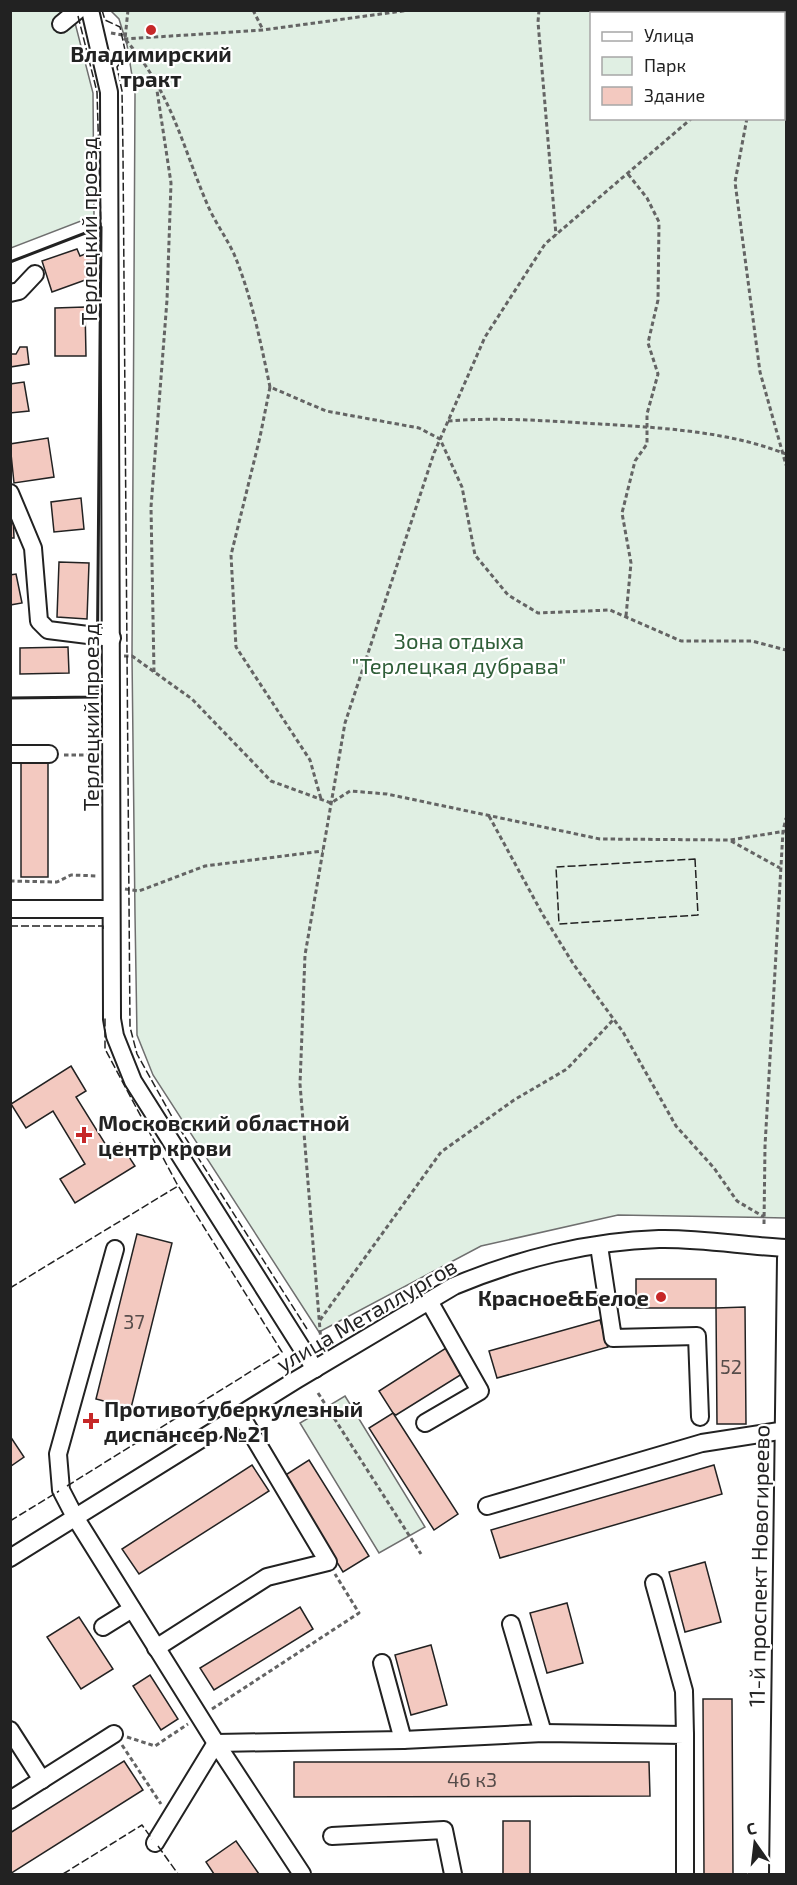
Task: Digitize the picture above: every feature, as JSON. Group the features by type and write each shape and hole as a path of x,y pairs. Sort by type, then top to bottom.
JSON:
{"street":[{"path":"61,24 78,10"},
{"name":"Терлецкий проезд","path":"90,10 109,92 113,755 112,1019 121,1054 134,1081 315,1369"},
{"path":"10,293 19,291 35,274"},
{"path":"10,493 33,548 39,621 48,630 112,638"},
{"path":"10,754 49,754"},
{"path":"10,909 111,909"},
{"name":"улица Металлургов","path":"10,1558 240,1414 454,1286 507,1265 598,1246 660,1239 786,1248"},
{"path":"598,1246 613,1338 697,1336 700,1417"},
{"path":"115,1249 58,1454 61,1490 75,1517 156,1648 302,1875"},
{"name":"11-й проспект Новогиреево","path":"778,1875 782,1856 786,1258"},
{"path":"425,1423 480,1391 429,1301"},
{"path":"156,1648 267,1576 328,1562 240,1414"},
{"path":"487,1506 702,1443 784,1430"},
{"path":"654,1583 684,1691 685,1875"},
{"path":"103,1627 132,1609"},
{"path":"511,1624 543,1733"},
{"path":"382,1663 403,1740"},
{"path":"10,1730 42,1780"},
{"path":"216,1743 403,1740 543,1733 686,1735"},
{"path":"10,1800 114,1734"},
{"path":"155,1843 216,1743"},
{"path":"332,1836 444,1830 453,1875"}],"path":[{"path":"125,39 128,10"},
{"path":"253,10 263,30"},
{"path":"125,39 263,30 410,10"},
{"path":"539,10 538,22 556,235"},
{"path":"106,32 122,35 144,61 170,106 208,207 234,255 260,342 270,387 231,555 236,647 310,760 321,799"},
{"path":"154,672 151,507 167,300 171,183 156,81"},
{"path":"321,1342 300,1084 305,955 345,723 440,439 485,337 545,244 690,120"},
{"path":"747,120 735,182 760,372 785,453 786,465"},
{"path":"626,617 631,562 622,513 635,461 648,444 648,414 658,374 648,343 658,300 659,222 647,198 628,174"},
{"path":"270,387 326,411 419,428 440,439 462,487 475,555 507,595 538,613 610,610 681,641 752,641 786,650"},
{"path":"448,421 491,417 684,430 738,439 785,453"},
{"path":"112,656 132,656 192,699 271,782 332,803"},
{"path":"49,754 113,755"},
{"path":"332,803 350,791 387,794 600,839 730,840 784,831"},
{"path":"489,816 568,955 614,1019 676,1126 714,1168 737,1201 764,1217"},
{"path":"764,1224 765,1146 786,818"},
{"path":"730,840 781,868"},
{"path":"124,879 124,889 139,891 205,866 323,850"},
{"path":"10,881 57,882 71,875 100,876"},
{"path":"319,1321 441,1152 514,1100 567,1070 614,1019"},
{"path":"318,1393 421,1554"},
{"path":"114,1734 155,1746 358,1613 328,1562"},
{"path":"114,1734 170,1818"}],"green space":[{"path":"11,11 72,11 93,93 94,216 11,248"},
{"name":"Зона отдыха \"Терлецкая дубрава\"","path":"111,11 786,11 786,1218 618,1215 481,1246 319,1332 153,1075 137,1035 132,656 135,94 127,45 119,19"},
{"path":"345,1396 425,1527 379,1553 300,1423"}],"building":[{"path":"77,249 80,256 91,252 97,269 86,273 88,279 52,292 42,261"},
{"path":"85,307 86,356 55,356 55,308"},
{"path":"20,347 27,347 29,364 10,367 10,354 16,354"},
{"path":"24,382 29,411 10,413 10,384"},
{"path":"48,438 54,477 14,483 10,444"},
{"path":"81,498 84,529 54,532 51,502"},
{"path":"10,513 13,513 14,538 10,538"},
{"path":"59,562 89,563 87,619 57,617"},
{"path":"16,574 22,603 10,605 10,575"},
{"path":"68,647 69,673 20,674 20,648"},
{"path":"21,760 48,761 48,877 21,877"},
{"name":"Московский областной центр крови","path":"71,1066 86,1091 76,1097 109,1150 120,1143 135,1166 75,1203 60,1179 85,1164 53,1111 26,1128 11,1104"},
{"path":"137,1234 172,1243 131,1408 96,1399"},
{"path":"636,1279 716,1279 716,1308 636,1308"},
{"path":"745,1307 746,1424 717,1424 716,1308"},
{"path":"600,1320 608,1347 497,1378 489,1351"},
{"path":"446,1348 462,1374 396,1415 393,1413 379,1391"},
{"path":"393,1413 458,1514 434,1530 369,1428"},
{"path":"10,1436 24,1457 11,1466 10,1465"},
{"path":"309,1460 369,1556 343,1572 284,1476"},
{"path":"252,1465 269,1491 139,1574 122,1549"},
{"path":"714,1465 722,1494 500,1558 491,1530"},
{"path":"705,1562 721,1622 685,1632 669,1572"},
{"path":"567,1603 583,1663 547,1673 530,1613"},
{"path":"300,1607 313,1629 214,1690 200,1668"},
{"path":"79,1617 113,1669 81,1689 47,1637"},
{"path":"431,1645 447,1705 411,1715 395,1655"},
{"path":"150,1675 178,1719 161,1730 133,1686"},
{"path":"703,1699 732,1699 733,1874 704,1874"},
{"path":"124,1761 143,1790 10,1874 10,1833"},
{"path":"294,1762 649,1762 650,1796 294,1797"},
{"path":"503,1821 530,1821 530,1874 503,1874"},
{"path":"236,1841 259,1874 214,1874 206,1862"}],"fence":[{"path":"102,10 105,20 120,27 126,55 117,67 122,91 123,154 130,1027 137,1054 171,1115 307,1329"},
{"path":"78,16 97,92 101,227"},
{"path":"695,859 698,915 559,924 556,867 695,859"},
{"path":"10,926 103,926 103,931"},
{"path":"67,1486 282,1352 177,1184 105,1049 105,1018"},
{"path":"10,1288 178,1186"},
{"path":"10,1521 59,1491"},
{"path":"63,1874 142,1825 152,1839"},
{"path":"158,1846 178,1874"}],"wall":[{"path":"10,262 101,227 97,697 10,698"}],"place":[{"name":"Владимирский тракт","path":"151,30"},
{"name":"Московский областной центр крови","path":"84,1135"},
{"name":"Красное&Белое","path":"661,1297"},
{"name":"Противотуберкулезный диспансер №21","path":"91,1421"}]}
